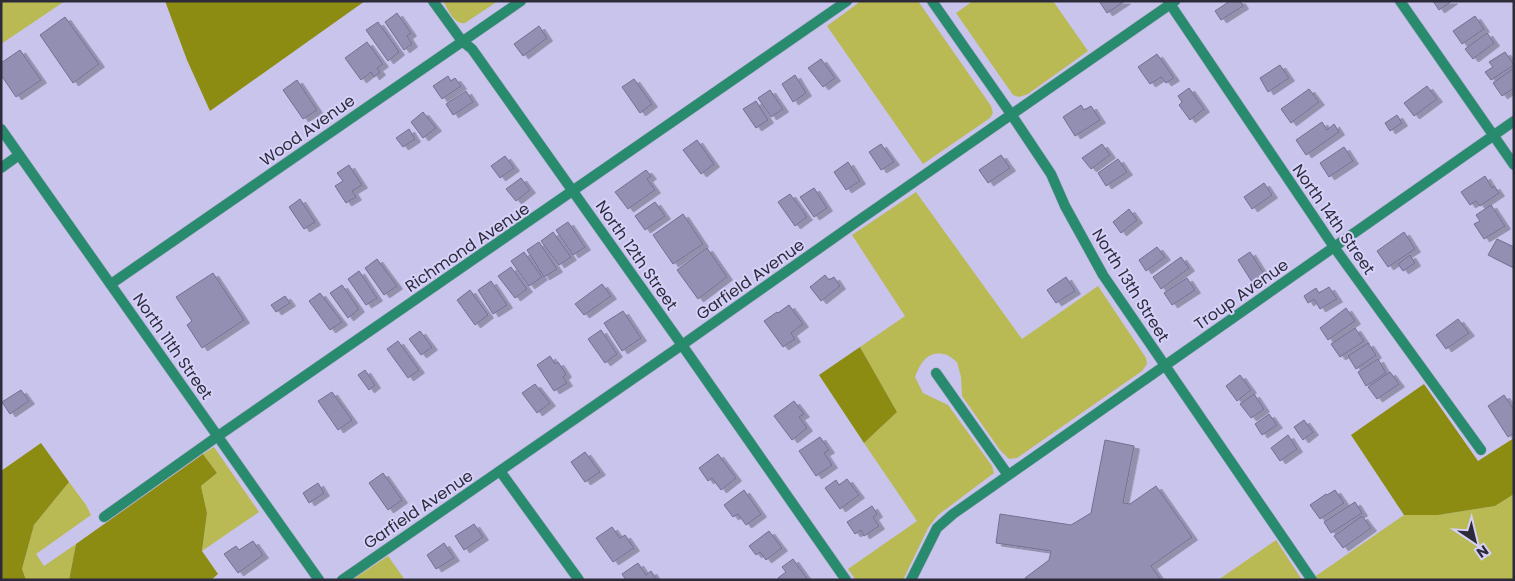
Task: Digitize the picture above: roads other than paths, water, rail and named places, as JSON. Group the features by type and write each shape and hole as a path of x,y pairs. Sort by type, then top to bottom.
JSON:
{"street":[{"name":"North 12th Street","path":"433,1 462,41 472,49 846,580"},
{"name":"Wood Avenue","path":"110,284 521,1"},
{"name":"Richmond Avenue","path":"104,517 218,436 847,1"},
{"name":"North 13th Street","path":"932,1 1051,174 1065,206 1103,275 1312,580"},
{"path":"1400,1 1514,165"},
{"name":"Garfield Avenue","path":"342,580 682,345 1171,2"},
{"name":"North 14th Street","path":"1171,2 1334,246 1481,450"},
{"name":"Troup Avenue","path":"910,580 937,528 953,514 1514,121"},
{"name":"North 11th Street","path":"1,129 319,580"},
{"path":"1,168 20,155"},
{"path":"936,373 1008,476"},
{"path":"500,471 579,580"}]}
